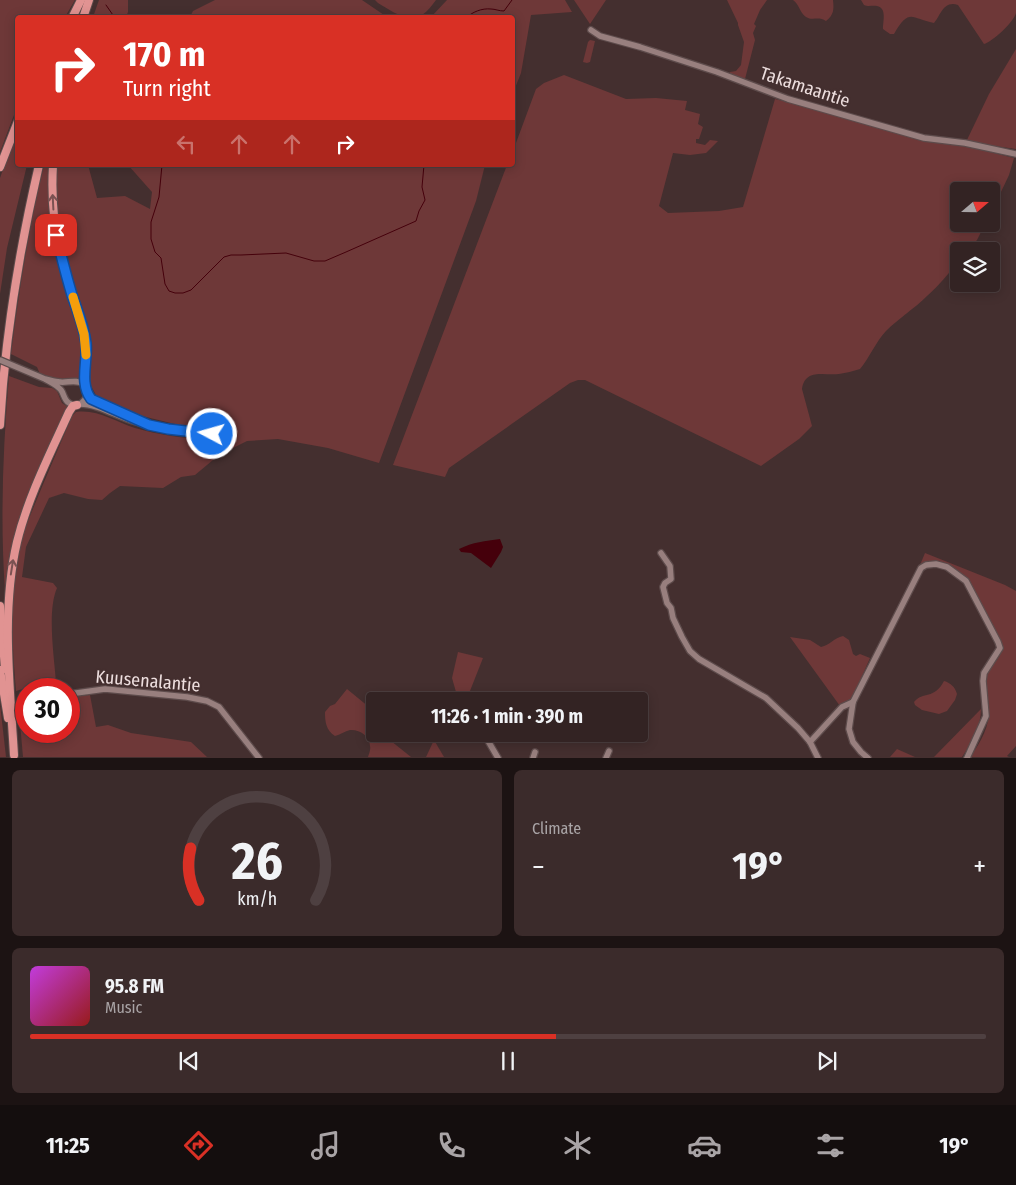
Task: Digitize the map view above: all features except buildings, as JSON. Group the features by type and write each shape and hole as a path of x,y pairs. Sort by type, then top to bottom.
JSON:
{"highway":[{"path":"74,15 81,0"},
{"path":"84,15 89,0"},
{"path":"0,167 15,130"},
{"path":"0,425 12,298 22,241 39,167"},
{"path":"53,167 52,190 56,235 86,344 85,376 87,390"},
{"path":"14,756 8,606 14,553 34,490 69,412 73,406 78,404"},
{"path":"0,606 14,756"},
{"path":"0,670 14,756"}],"street":[{"name":"Takamaantie","path":"590,30 600,36 718,72 788,99 924,138 1016,154"},
{"path":"0,360 45,379 60,389 69,403 98,408 149,425 212,434"},
{"path":"45,379 81,383 94,401 149,425"},
{"path":"78,404 86,399 87,390"},
{"path":"661,553 670,566 671,579 663,587 667,603 690,650 699,659 766,698 798,728 810,742 818,758"},
{"path":"868,758 853,742 850,729 853,702 921,568 926,565 936,564 947,567 966,581 1000,648 984,673 982,681 986,716 967,758"},
{"name":"Kuusenalantie","path":"80,692 105,689 187,697 207,701 218,707 259,758"},
{"path":"810,742 842,707 853,702"},
{"path":"489,742 498,758"},
{"path":"606,758 609,751"}],"shaded area":[{"path":"0,0 75,0 66,15 15,15 15,112 0,152"},
{"path":"99,0 128,0 127,15 94,15"},
{"path":"215,0 362,0 384,15 191,15 193,11"},
{"path":"375,0 436,0 422,15 401,15"},
{"path":"447,0 565,0 572,12 531,15 521,73 515,88 515,15 433,15"},
{"path":"574,0 606,0 590,24"},
{"path":"727,0 767,0 754,24 756,26 753,33 755,40 745,79 729,75 730,72 736,71 741,65 744,42 738,23"},
{"path":"793,0 833,0 833,12 826,21 808,18"},
{"path":"861,0 1016,0 1016,13 1002,31 984,44 958,5 953,4 945,7 934,23 911,17 908,18 904,20 894,34 890,34 883,29 884,15 882,9 877,6 864,5"},
{"path":"590,40 595,41 590,62 587,63 583,62"},
{"path":"1016,49 1016,149 966,142 989,94"},
{"path":"564,75 626,99 656,98 687,101 685,110 700,114 698,124 703,127 699,139 696,139 696,143 705,145 710,140 718,141 706,153 690,155 673,153 659,206 668,213 719,211 743,207 775,99 1014,158 1009,175 1000,194 1000,182 950,182 950,232 981,232 977,240 975,242 950,242 950,272 917,305 886,331 860,369 839,374 816,374 807,378 802,389 812,426 799,439 761,466 585,380 570,383 449,468 445,477 393,465 506,167 515,167 515,146 536,89 544,83"},
{"path":"15,135 15,167 27,167 7,248 0,294 0,178"},
{"path":"44,167 49,167 50,199 82,343 83,357 80,379 57,379 40,374 37,367 11,354 17,306"},
{"path":"57,167 89,167 97,198 125,196 150,209 152,192 130,167 484,167 476,201 379,463 328,448 278,439 247,441 219,455 195,475 181,477 163,488 120,486 102,500 88,499 64,493 49,498 26,547 22,577 53,583 57,588 52,609 56,678 15,679 12,616 17,561 26,527 72,416 76,412 92,412 154,433 186,438 216,439 216,430 179,425 142,416 97,397 91,386 88,374 90,352 87,327 67,264 57,216"},
{"path":"9,376 39,387 52,388 57,391 62,403 68,407 21,514 12,545 5,591 3,483"},
{"path":"500,539 503,547 491,568 471,553 461,552 459,549 474,543"},
{"path":"925,553 1016,591 1016,746 1007,756 1009,757 970,757 981,740 988,721 987,676 1000,654 1002,645 967,579 947,566 920,565"},
{"path":"843,636 849,640 853,654 856,656 860,654 870,658 852,699 840,706 790,637 810,640 821,647"},
{"path":"458,652 483,658 470,692 456,692 452,678"},
{"path":"944,681 955,689 957,694 947,711 939,714 922,710 915,705 914,702 917,699 936,691"},
{"path":"347,689 366,705 366,737 360,732 353,730 335,736 332,734 327,726 325,712 330,706 335,704"},
{"path":"90,695 96,727 108,725 131,733 191,742 207,757 23,757 22,743 80,743 80,696"},
{"path":"0,704 6,757 0,757"},
{"path":"981,709 977,728 962,757 934,757"},
{"path":"370,742 392,742 411,757 368,757"},
{"path":"433,742 435,742 444,757 426,757"},
{"path":"897,749 915,757 890,757"}],"waterway":[{"path":"470,15 484,9 504,11 512,0"},
{"path":"106,5 113,15"},
{"path":"162,167 159,197 151,222 151,239 155,252 161,258 165,284 169,291 175,293 191,290 224,257 231,255 286,253 314,261 325,261 416,221 425,200 422,187 424,167"}],"slow traffic":[{"path":"73,297 82,322 86,355"}],"route":[{"path":"56,235 69,284 82,322 86,344 86,388 91,399 149,425 212,434"}]}
